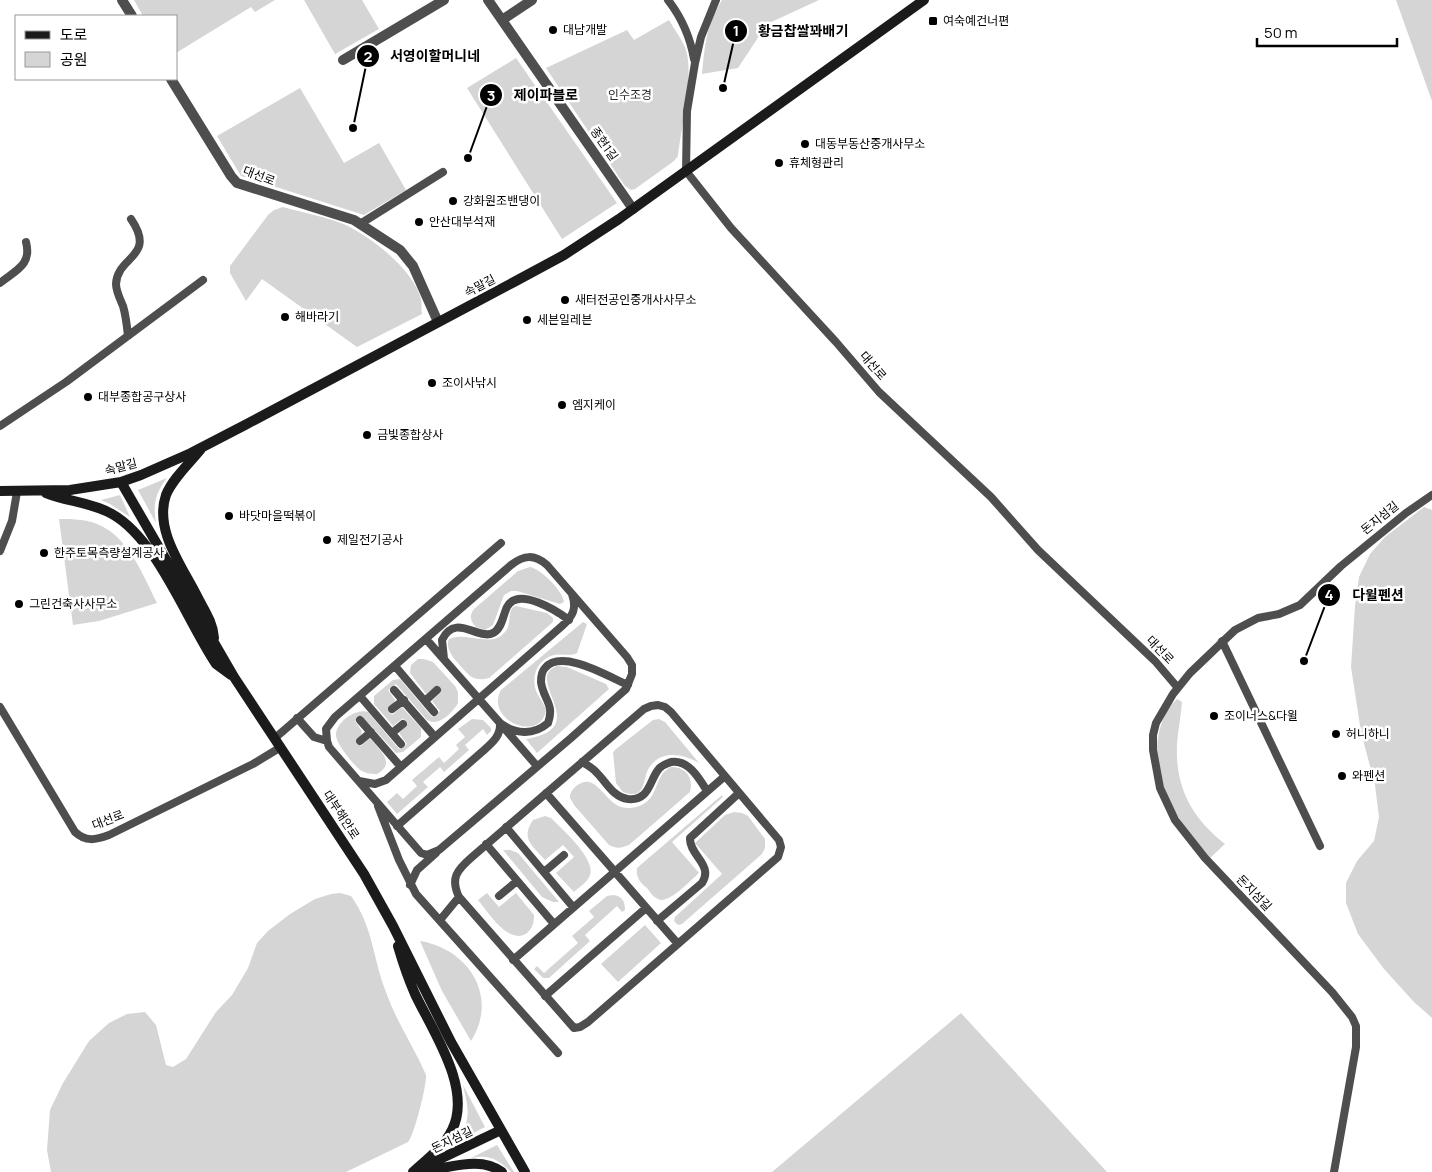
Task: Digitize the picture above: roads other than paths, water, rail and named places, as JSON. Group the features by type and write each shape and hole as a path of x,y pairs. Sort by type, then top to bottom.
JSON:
{"street":[{"path":"122,0 131,15"},
{"path":"343,60 444,0"},
{"name":"종현1길","path":"488,0 633,209"},
{"path":"502,20 532,0"},
{"name":"속말길","path":"0,491 42,492 70,490 121,482 161,467 203,447 550,263 633,209 924,0"},
{"name":"대선로","path":"172,80 237,183 346,217 400,250 413,266 438,322"},
{"path":"203,447 171,486 165,502 163,522 174,554 209,618 214,631 215,644"},
{"name":"대부해안로","path":"121,482 234,677 364,874 393,926 435,1013 524,1172"},
{"path":"42,492 63,499 96,506 127,524 149,549 216,664 234,677"},
{"path":"393,926 406,974 442,1048 458,1095 458,1115 452,1130 438,1148 414,1172"},
{"name":"돈지섬길","path":"414,1172 500,1130"},
{"path":"414,1172 475,1163 502,1172"}],"lane":[{"path":"668,0 685,26 695,63"},
{"path":"686,171 688,111 695,63 701,37 716,0"},
{"name":"대선로","path":"686,171 731,228 836,342 879,392 991,497 1038,550 1154,662 1178,688"},
{"path":"360,224 442,172"},
{"path":"128,336 127,321 116,285 118,275 135,255 139,245 140,237 131,219"},
{"path":"0,283 23,266 27,260 29,252 26,242"},
{"path":"0,426 66,382 203,280"},
{"path":"0,551 12,521 17,492"},
{"name":"돈지섬길","path":"1334,1172 1356,1048 1356,1026 1345,1007 1185,835 1171,813 1158,778 1153,750 1153,735 1156,722 1178,688 1222,641 1247,622 1289,611 1300,605 1341,566 1406,513 1432,495"},
{"path":"274,738 501,543"},
{"path":"410,885 417,870 592,719 628,685 632,674 632,665 627,657 539,558 525,557 511,565 360,696 329,724 326,730 329,747 421,853 427,855 434,854 439,850"},
{"path":"358,780 370,784 381,783 569,620 575,604 571,592"},
{"path":"444,660 442,640 447,632 452,629 466,628 488,635 493,634 500,625 508,606 515,600 526,599 549,607 569,620"},
{"path":"426,639 537,766"},
{"path":"1222,641 1320,846"},
{"path":"500,723 514,731 524,732 536,731 548,723 551,710 541,683 541,677 547,666 558,660 576,663 628,685"},
{"path":"394,666 434,712"},
{"path":"394,690 435,737"},
{"path":"425,701 437,690"},
{"path":"360,696 401,744"},
{"path":"392,709 404,700"},
{"path":"651,706 665,707 672,712 725,776 780,840 781,852 580,1028 574,1028 460,898 454,881 457,873 463,864 486,844 644,709 651,706"},
{"name":"대선로","path":"0,707 75,832 88,840 109,836 253,764 280,748"},
{"path":"297,718 314,737 327,742"},
{"path":"360,720 401,767"},
{"path":"397,826 495,739 500,730 500,723"},
{"path":"392,733 403,724"},
{"path":"360,742 371,732"},
{"path":"582,762 596,771 614,794 622,798 637,799 644,795 660,768 665,764 674,762 682,762 689,768 707,791"},
{"path":"513,960 725,776"},
{"path":"546,793 678,944"},
{"path":"657,920 702,883 706,877 703,864 689,844 690,838 740,793"},
{"path":"376,802 384,826 410,885 416,894 558,1053"},
{"path":"506,827 573,907"},
{"path":"486,844 554,924"},
{"path":"544,872 564,855"},
{"path":"499,896 517,881"},
{"path":"440,920 460,898"},
{"path":"545,996 646,908"}],"place":[{"name":"여숙예건너편","path":"933,21"},
{"name":"대남개발","path":"553,30"},
{"name":"황금찹쌀꽈배기","path":"723,88"},
{"name":"서영이할머니네","path":"353,128"},
{"name":"대동부동산중개사무소","path":"805,144"},
{"name":"제이파블로","path":"468,158"},
{"name":"휴체형관리","path":"779,163"},
{"name":"강화원조밴댕이","path":"453,201"},
{"name":"안산대부석재","path":"419,222"},
{"name":"새터전공인중개사사무소","path":"565,300"},
{"name":"해바라기","path":"285,317"},
{"name":"세븐일레븐","path":"527,320"},
{"name":"조이사낚시","path":"432,383"},
{"name":"대부종합공구상사","path":"88,397"},
{"name":"엠지케이","path":"562,405"},
{"name":"금빛종합상사","path":"367,435"},
{"name":"바닷마을떡볶이","path":"229,516"},
{"name":"제일전기공사","path":"327,540"},
{"name":"한주토목측량설계공사","path":"44,553"},
{"name":"그린건축사사무소","path":"19,604"},
{"name":"다윌펜션","path":"1304,661"},
{"name":"조이너스&다윌","path":"1214,716"},
{"name":"허니하니","path":"1336,734"},
{"name":"와펜션","path":"1342,776"}],"park label":[{"name":"인수조경","path":"630,95"}]}
